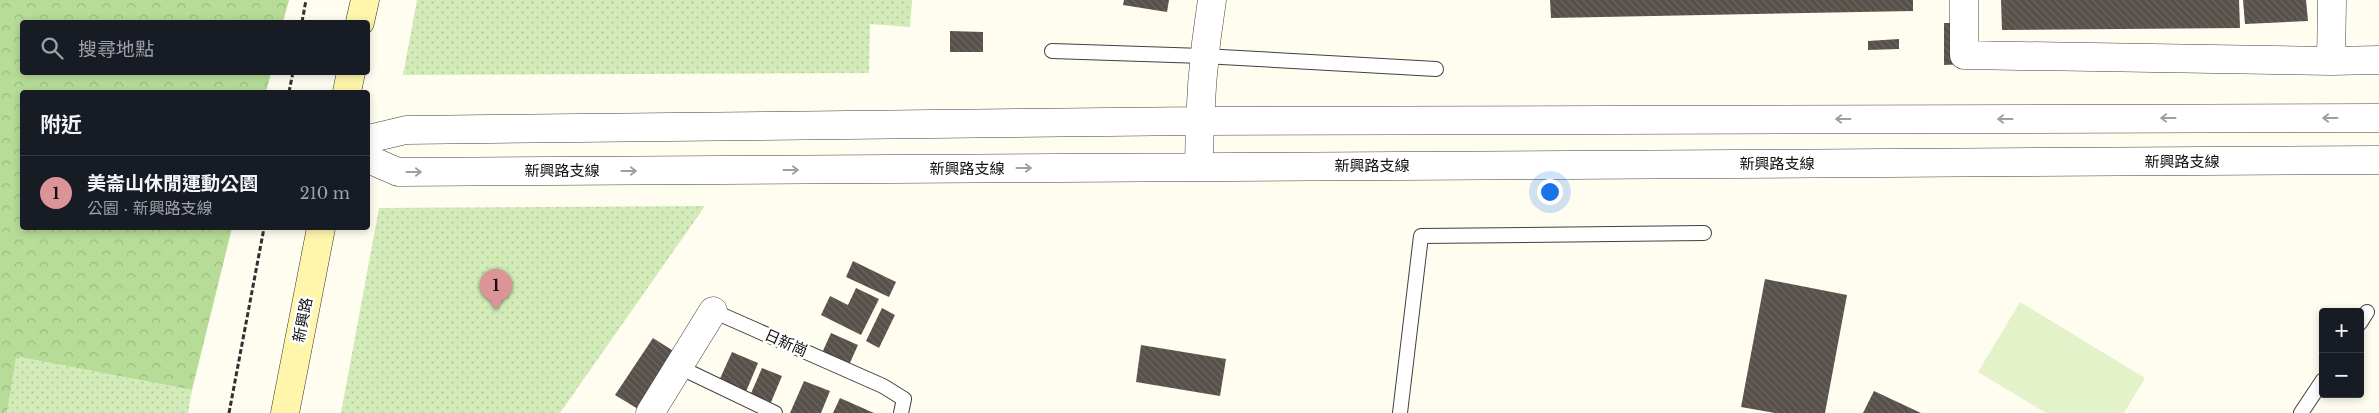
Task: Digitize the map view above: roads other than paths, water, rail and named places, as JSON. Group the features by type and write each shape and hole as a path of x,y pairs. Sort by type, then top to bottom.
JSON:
{"street":[{"path":"360,20 365,0"},
{"path":"1199,167 1199,120 1203,56 1212,0"},
{"path":"1964,0 1964,55 2331,61 2379,60"},
{"path":"2331,61 2332,0"},
{"path":"347,90 350,75"},
{"path":"370,139 406,130 1199,120 2379,118"},
{"name":"新興路支線","path":"370,160 398,172 2379,160"},
{"name":"新興路","path":"285,413 321,230"},
{"name":"日新崗","path":"650,413 713,311"}],"lane":[{"path":"1052,51 1203,56 1436,69"},
{"path":"1400,413 1421,236 1704,233"},
{"name":"日新崗","path":"713,311 883,386 904,399 901,413"},
{"path":"679,367 775,413"},
{"path":"2301,413 2319,386"}],"place":[{"name":"美崙山休閒運動公園","path":"496,310"}]}
